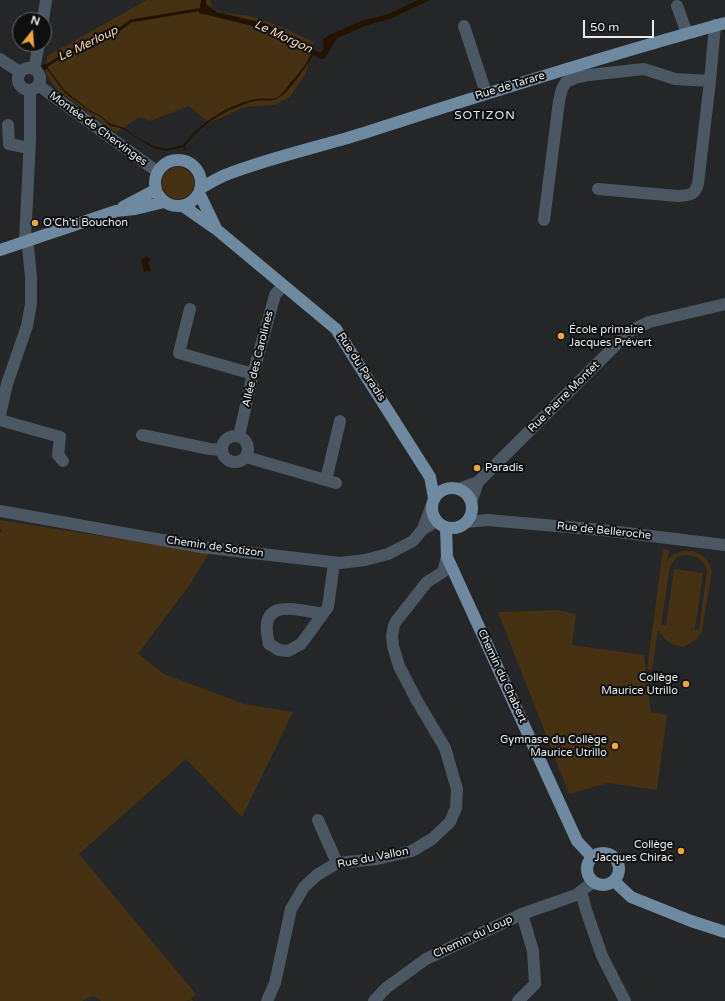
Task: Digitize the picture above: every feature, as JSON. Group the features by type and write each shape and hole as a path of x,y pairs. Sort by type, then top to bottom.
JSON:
{"main road":[{"name":"Rue de Tarare","path":"200,191 227,174 278,157 361,133 486,93 720,24"},
{"path":"0,250 25,240 116,211 164,202 176,206 188,204 195,200 200,191 201,181 195,167 181,160 171,161 165,164 158,172 155,180 155,190 164,202"},
{"name":"Rue de Tarare","path":"199,174 227,174"},
{"path":"116,211 155,190"},
{"name":"Rue du Paradis","path":"200,191 216,229"},
{"name":"Rue du Paradis","path":"183,206 216,229 336,329 430,477 446,488"},
{"name":"Rue du Paradis","path":"430,477 433,502"},
{"path":"453,487 460,489 469,496 472,505 472,513 452,524 432,512 433,502 437,493 446,488 453,487"},
{"name":"Chemin du Chabert","path":"452,524 447,557 577,841 592,857"},
{"path":"604,853 613,856 619,867 619,873 614,881 603,886 593,882 586,871 588,863 592,857 596,854 604,853"},
{"path":"614,881 631,897 691,921 725,932"}],"street":[{"path":"44,12 46,0"},
{"path":"677,6 687,33"},
{"path":"598,189 678,196 690,195 696,191 710,81 720,24"},
{"path":"464,26 486,93"},
{"path":"34,69 37,52"},
{"path":"0,58 20,72"},
{"path":"28,68 34,69 40,75 40,82 34,88 25,89 19,84 18,77 20,72 28,68"},
{"path":"544,220 559,101 562,89 566,82 575,78 589,75 644,69 675,79 710,81"},
{"path":"0,415 7,384 27,326 31,304 31,278 28,246 25,240 29,148 34,88"},
{"name":"Montée de Chervinges","path":"34,88 158,172"},
{"path":"8,125 9,144 29,148"},
{"name":"Allée des Carolines","path":"239,436 253,374 274,295 283,285"},
{"name":"Rue Pierre Montet","path":"460,489 478,482 630,331 649,322 725,304"},
{"path":"190,309 179,352 253,374"},
{"path":"0,420 60,437 58,455 62,461"},
{"path":"246,457 331,482 340,421"},
{"path":"142,435 210,449 222,450"},
{"path":"234,436 239,436 243,438 249,449 246,457 240,462 232,462 225,458 222,446 227,439 234,436"},
{"name":"Rue Pierre Montet","path":"472,505 478,482"},
{"name":"Chemin de Sotizon","path":"0,511 201,547 340,563 365,560 388,554 413,541 423,529 433,502"},
{"path":"472,505 484,520"},
{"name":"Rue de Belleroche","path":"452,524 484,520 613,532 725,545"},
{"name":"Chemin de Sotizon","path":"423,529 452,524"},
{"name":"Rue du Vallon","path":"267,1001 275,983 291,909 304,887 317,875 337,863 377,859 412,851 432,839 450,822 456,808 458,789 445,748 416,699 399,666 393,646 392,636 394,625 397,620 427,582 443,572 447,557"},
{"path":"323,614 284,608 276,610 269,616 266,631 269,644 279,650 288,651 301,644 323,614 328,607 334,563"},
{"path":"318,820 337,863"},
{"name":"Chemin du Loup","path":"374,1001 386,988 426,959 522,914 576,895 593,882"},
{"path":"581,891 602,956 625,1001"},
{"path":"518,1001 536,984 534,951 522,914"}],"shaded area":[{"path":"147,0 210,0 212,8 224,13 251,16 282,27 314,42 306,73 290,97 274,105 245,107 209,123 189,106 150,121 139,117 116,133 55,88 46,74 47,56"},
{"path":"175,167 181,167 190,171 194,183 190,195 181,199 175,199 166,195 162,186 162,180 166,171"},
{"path":"0,520 209,553 191,583 138,654 164,674 244,704 293,712 242,817 186,759 79,854 196,994 191,999 193,1001 101,1001 94,996 82,1001 0,1001 0,532 2,532 0,528"},
{"path":"663,549 669,550 667,562 672,555 682,551 693,551 702,555 708,561 712,571 702,631 697,639 683,647 668,642 658,630 652,670 647,669","holes":["686,555 696,557 703,562 707,571 699,630 684,628 695,629 703,573 674,569 666,625 661,625 670,566 677,557"]},
{"path":"557,610 576,614 572,645 644,655 651,712 667,715 657,790 608,783 569,794 498,612"}],"water":[{"name":"Le Morgon","path":"201,0 206,0 206,4 217,12 267,24 320,53 323,50 323,40 327,36 361,21 389,14 418,0 430,0 392,18 365,26 337,38 325,58 321,59 313,55 296,80 281,96 273,100 259,100 244,104 216,118 199,130 185,146 186,150 184,150 183,147 166,151 153,148 123,129 109,125 101,117 90,112 65,93 47,69 44,70 42,65 45,64 65,91 89,110 101,116 109,123 124,128 138,138 156,147 167,149 183,145 206,122 225,110 246,102 260,99 273,99 278,97 284,92 307,62 311,54 265,29 199,13"},
{"path":"147,257 150,258 148,261 151,271 144,272 141,259"}],"waterway":[{"name":"Le Merloup","path":"43,68 70,51 113,34 131,21 203,9"}],"place":[{"name":"O’Ch’ti Bouchon","path":"35,223"},
{"name":"École primaire Jacques Prévert","path":"561,336"},
{"name":"Paradis","path":"477,468"},
{"name":"Collège Maurice Utrillo","path":"686,684"},
{"name":"Gymnase du Collège Maurice Utrillo","path":"615,746"},
{"name":"Collège Jacques Chirac","path":"681,851"}],"district":[{"name":"SOTIZON","path":"485,116"}]}
